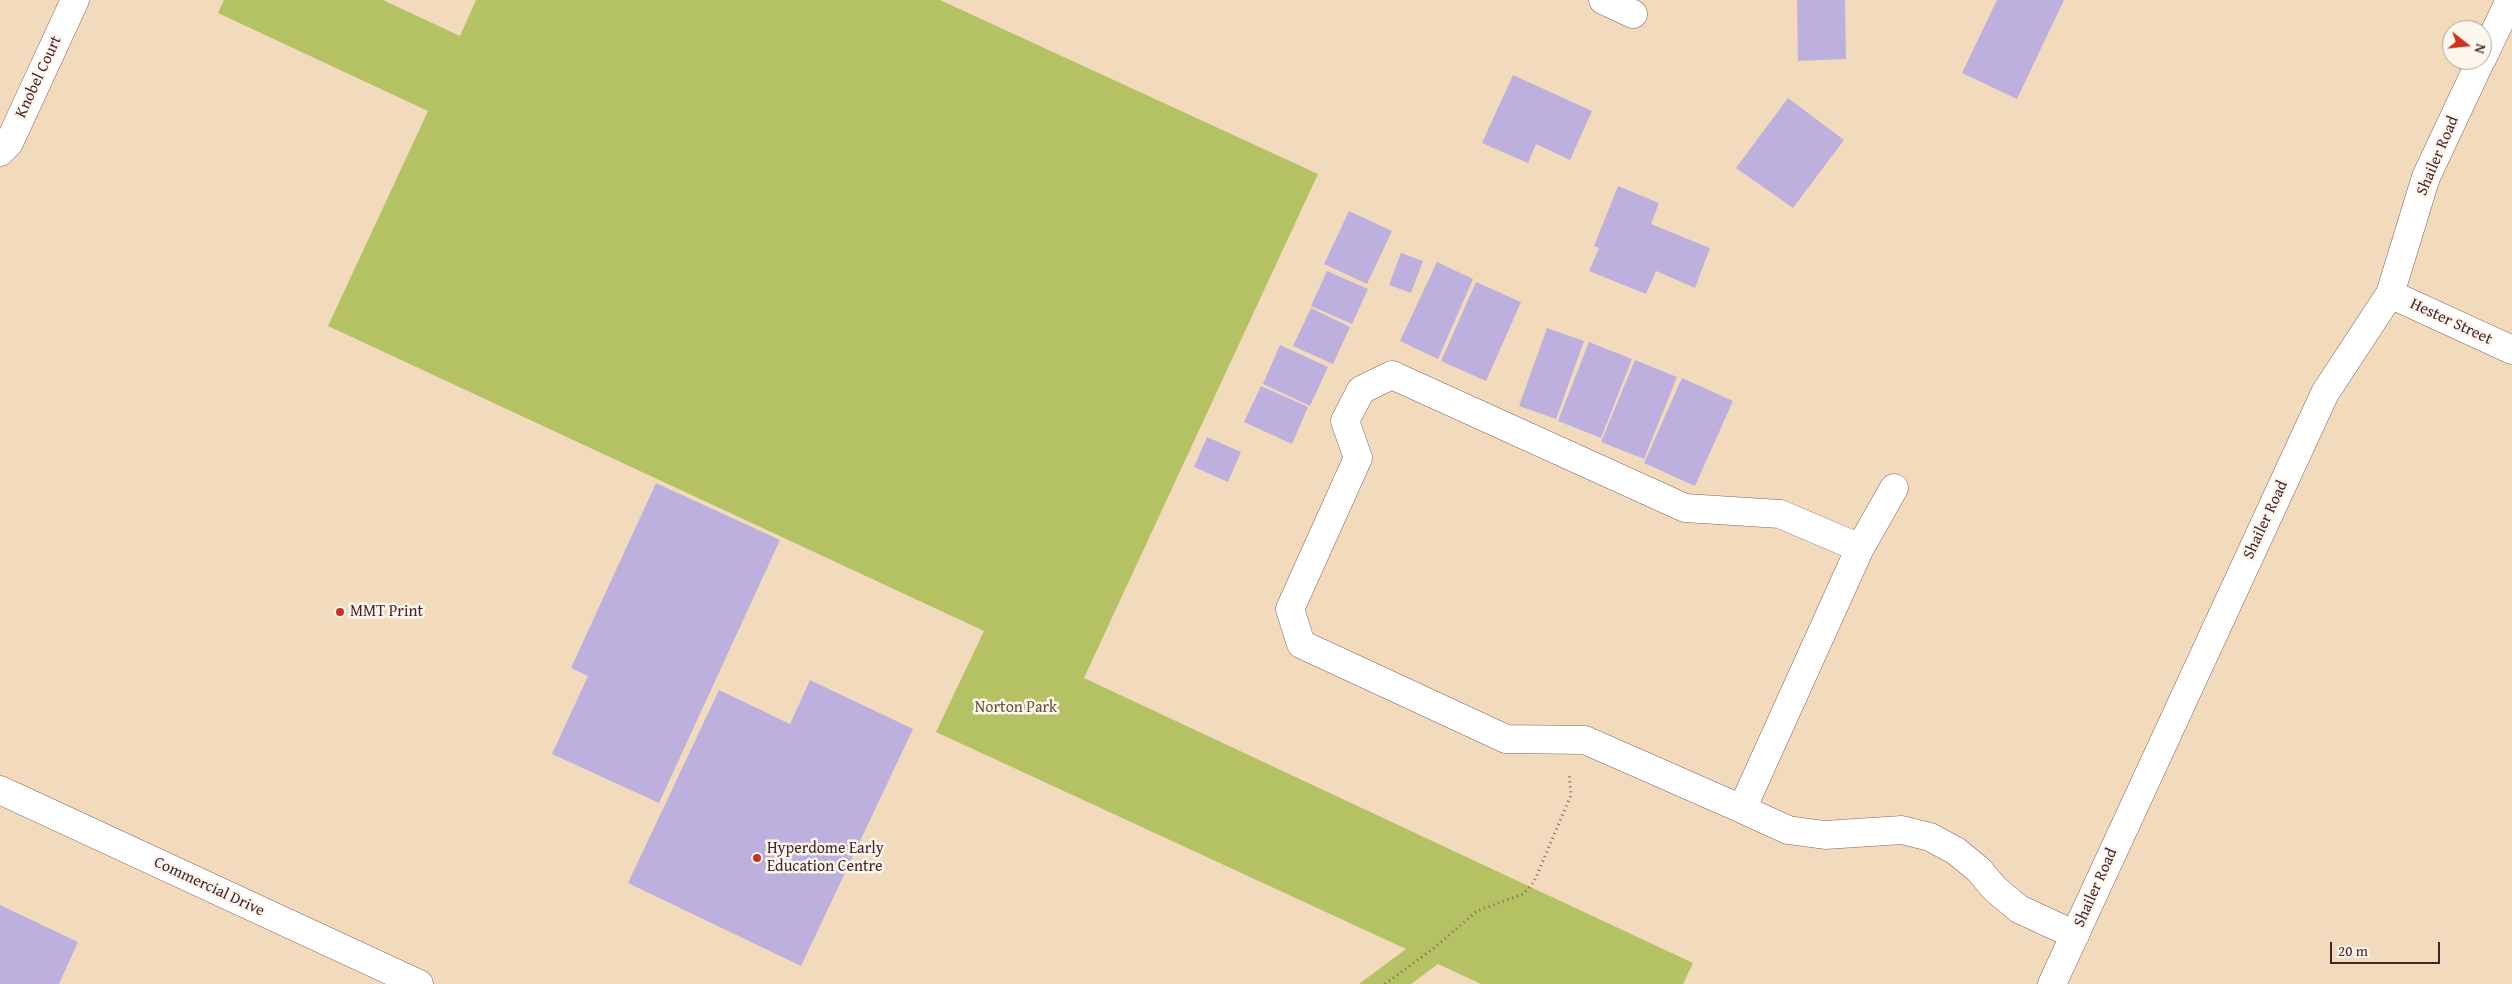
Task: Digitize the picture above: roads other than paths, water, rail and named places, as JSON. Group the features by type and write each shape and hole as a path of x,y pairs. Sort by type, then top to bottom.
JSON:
{"street":[{"name":"Knobel Court","path":"0,152 8,143 75,0"},
{"path":"1603,0 1633,14"},
{"name":"Shailer Road","path":"2492,38 2510,0"},
{"name":"Shailer Road","path":"2052,984 2325,393 2390,294 2426,177 2477,70"},
{"name":"Hester Street","path":"2390,294 2512,350"},
{"path":"1860,548 1780,514 1685,508 1392,375 1361,390 1346,421 1358,458 1290,609 1301,644 1506,739 1585,740 1788,830 1825,835 1902,830 1930,837 1956,851 1979,870 1994,888 2019,909 2075,934"},
{"path":"1742,809 1860,548 1894,488"},
{"name":"Commercial Drive","path":"0,790 419,984"}],"place":[{"name":"MMT Print","path":"340,612"},
{"name":"Hyperdome Early Education Centre","path":"757,858"}],"park label":[{"name":"Norton Park","path":"1016,708"}]}
